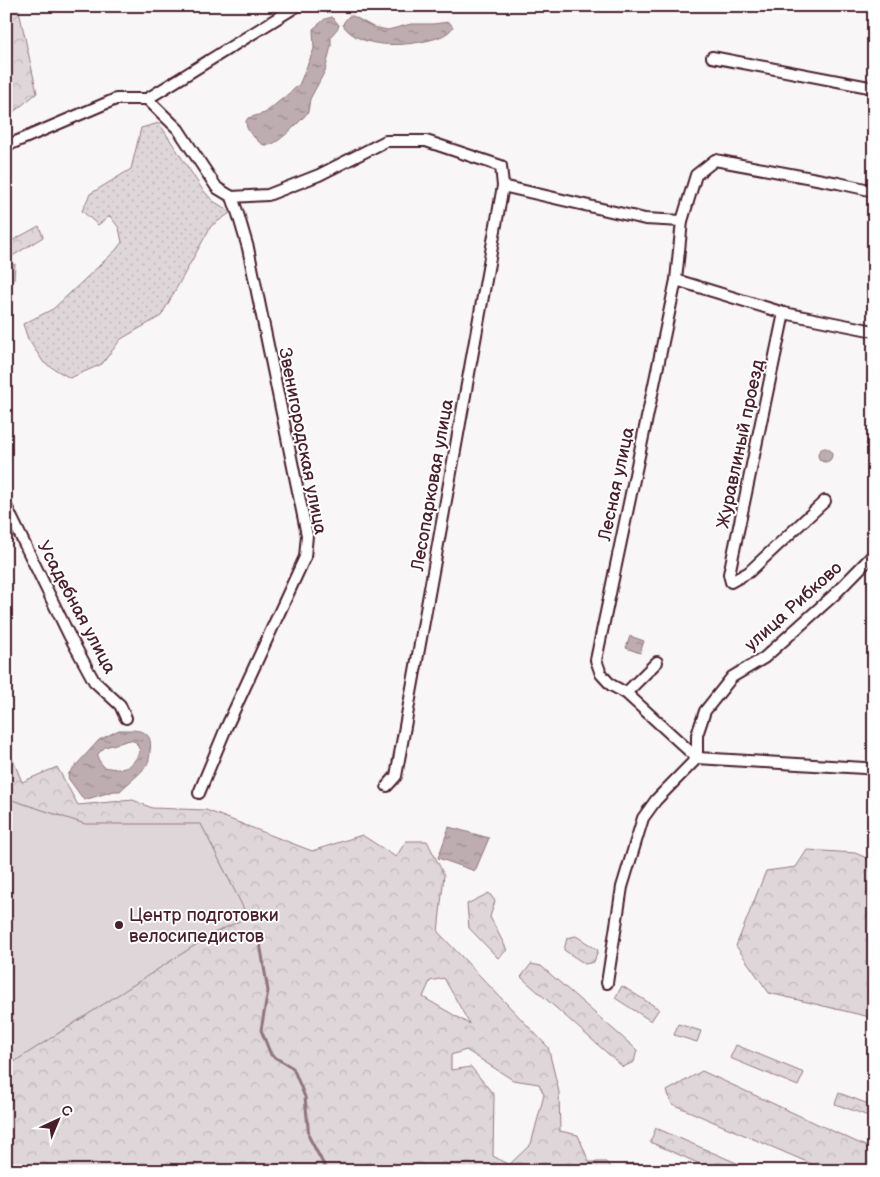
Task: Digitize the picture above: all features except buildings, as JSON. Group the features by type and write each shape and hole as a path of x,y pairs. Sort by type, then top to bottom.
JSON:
{"street":[{"path":"6,146 116,99 148,99 297,6"},
{"path":"712,57 874,88"},
{"path":"148,99 178,129 218,188 232,197 268,195 319,175 386,141 426,141 501,166 503,186 645,219 682,221"},
{"name":"Лесная улица","path":"697,758 626,692 611,685 601,674 596,660 676,280 682,221 696,175 715,160 874,191"},
{"name":"Лесопарковая улица","path":"387,786 396,776 503,186"},
{"name":"Звенигородская улица","path":"199,792 226,728 305,557 307,535 248,248 232,197"},
{"path":"676,280 784,312 874,331"},
{"name":"Журавлиный проезд","path":"784,312 729,574 731,582 749,572 825,500"},
{"name":"Усадебная улица","path":"6,506 69,635 94,681 120,705 126,718"},
{"name":"улица Рибково","path":"697,758 697,735 705,711 732,677 764,658 834,595 874,554"},
{"path":"626,692 657,662"},
{"path":"607,983 622,887 643,818 656,800 697,758 874,770"}],"green space":[{"path":"6,6 18,6 37,93 6,118"},
{"path":"159,123 202,189 213,201 230,213 211,226 161,316 121,339 102,364 70,378 44,363 28,339 23,324 53,309 116,250 122,242 119,228 110,216 98,225 82,211 90,194 131,169 141,128"},
{"path":"39,226 43,237 6,260 6,244"},
{"path":"15,264 14,279 6,283 6,269"},
{"path":"6,753 11,755 22,782 57,767 78,805 133,800 152,808 206,810 312,851 362,835 396,857 406,841 427,841 444,875 438,932 548,1047 559,1092 560,1131 578,1135 589,1162 606,1162 615,1171 6,1171","holes":["444,978 469,1023 469,1024 423,997 430,981","466,1050 513,1080 539,1084 544,1095 531,1144 509,1165 493,1156 494,1095 471,1067 451,1070 451,1055"]},
{"name":"Центр подготовки велосипедистов","path":"6,798 85,824 201,824 248,917 214,933 6,1067"},
{"path":"807,850 855,853 874,861 874,1018 769,993 736,946 766,871 796,867"},
{"path":"489,893 495,901 490,917 507,950 498,958 469,928 467,904"},
{"path":"576,936 598,950 594,962 585,964 564,950 567,938"},
{"path":"531,964 541,966 637,1050 634,1062 623,1067 521,977"},
{"path":"622,986 659,1009 651,1021 615,998"},
{"path":"678,1024 701,1031 697,1042 674,1035"},
{"path":"736,1045 804,1073 798,1086 730,1058"},
{"path":"702,1071 874,1150 874,1171 828,1171 672,1104 667,1091"},
{"path":"839,1093 874,1106 874,1118 835,1104"},
{"path":"656,1128 755,1171 716,1171 650,1142"},
{"path":"632,1163 649,1171 618,1171"}],"water":[{"path":"349,16 353,16 373,27 388,30 411,24 449,22 453,27 446,34 430,40 408,44 384,44 360,39 351,33 343,25"},
{"path":"332,17 339,25 331,36 331,46 325,71 310,99 308,112 278,141 273,144 264,145 250,132 246,121 248,118 265,113 299,85 314,49 313,29 325,19"},
{"path":"825,448 830,450 832,455 830,460 825,462 820,460 818,455 820,450"},
{"path":"630,636 644,641 640,653 626,648"},
{"path":"119,730 142,732 146,734 151,743 149,760 143,770 120,791 84,800 68,778 69,773 99,740","holes":["130,740 136,742 140,751 133,762 126,768 104,767 98,759 98,754 105,747"]},
{"path":"449,827 489,838 475,871 438,858"}],"waterway":[{"path":"260,943 268,991 261,1030 271,1055 293,1068 305,1097 309,1137 325,1167 325,1171"}],"place":[{"name":"Центр подготовки велосипедистов","path":"119,925"}]}
